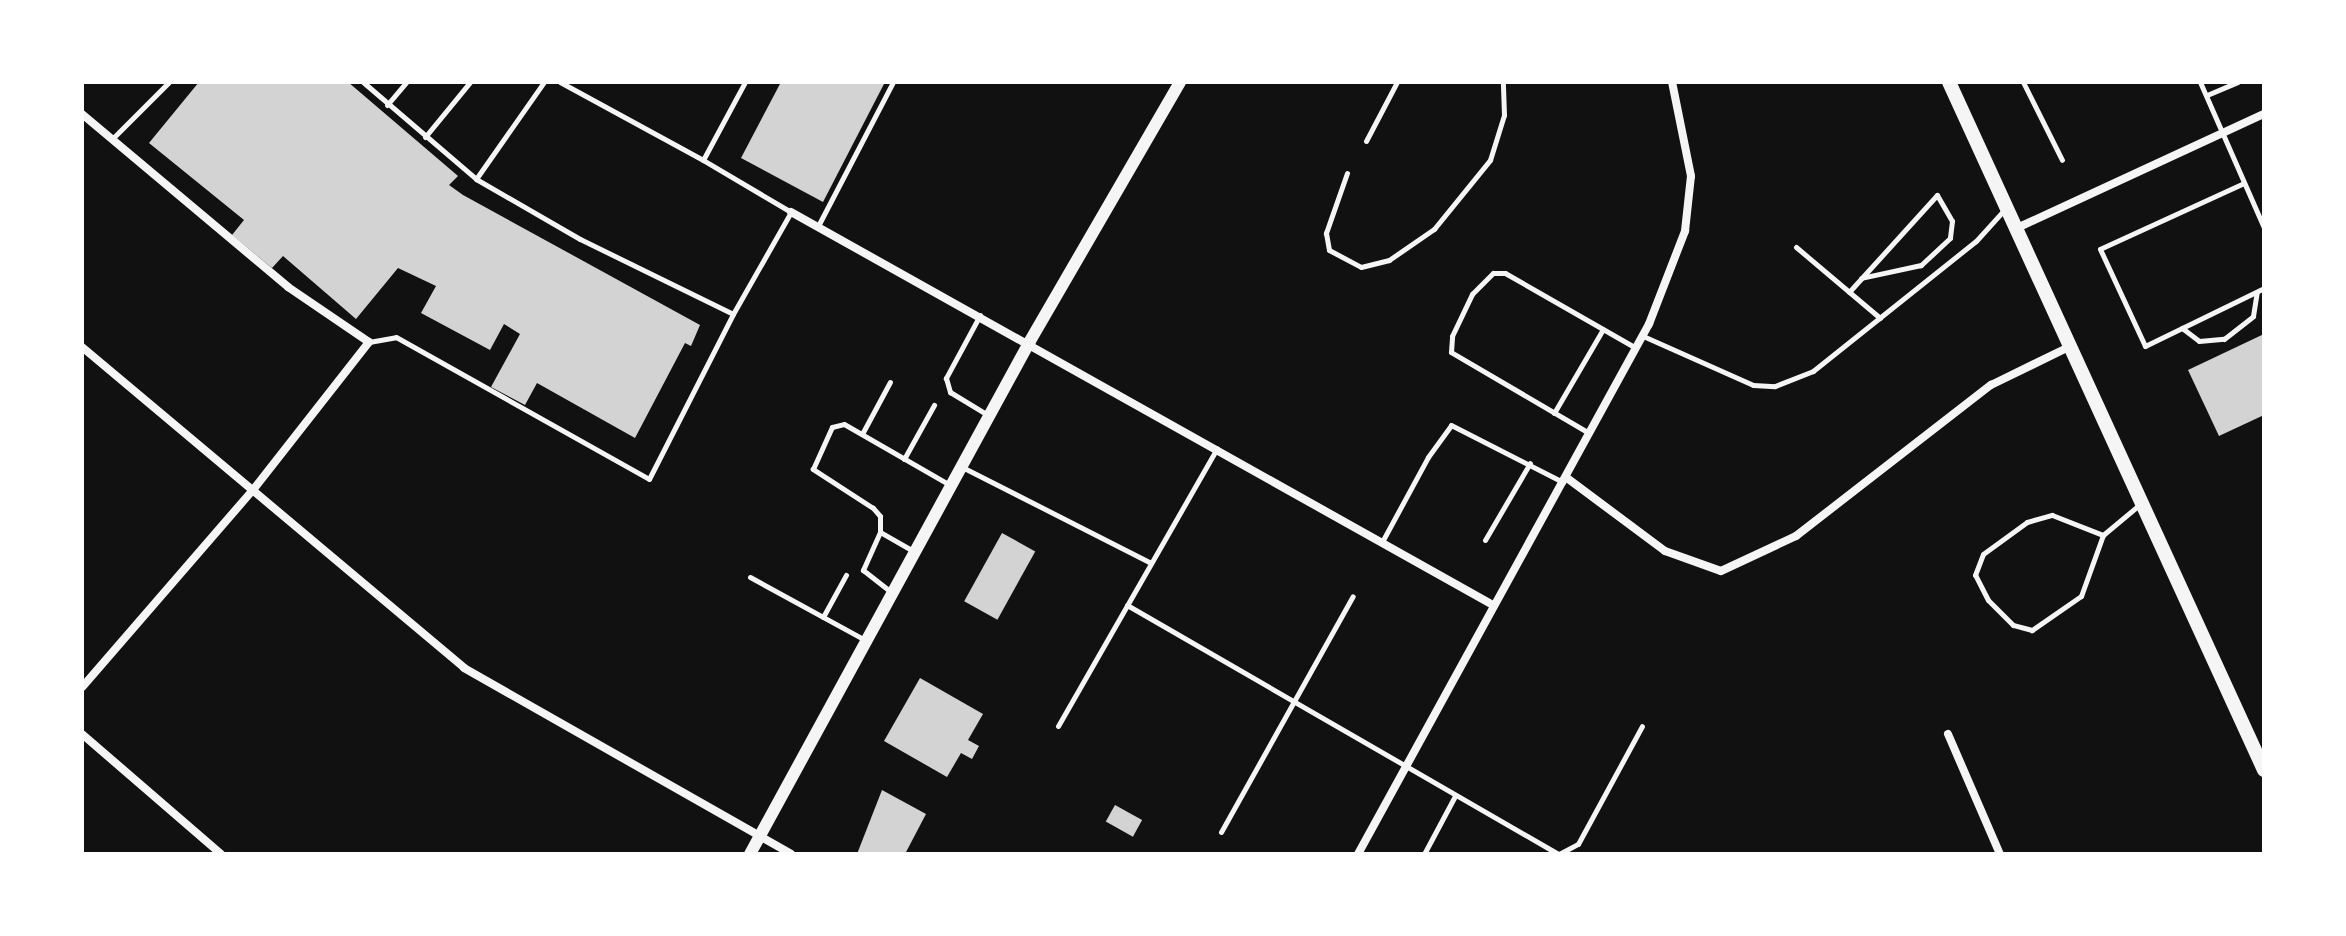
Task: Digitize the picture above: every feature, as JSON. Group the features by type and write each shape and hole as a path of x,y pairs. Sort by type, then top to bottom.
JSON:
{"main road":[{"path":"1949,82 2264,770"}],"street":[{"path":"750,854 1030,341 1180,82"},
{"path":"1358,854 1636,348 1685,231 1691,176 1672,82"},
{"path":"82,114 288,287 369,342 252,491 82,687"},
{"path":"2017,228 2264,114"},
{"path":"791,212 1030,341 1493,605"},
{"path":"1565,480 1665,551 1721,571 1796,536 1991,385 2071,346"},
{"path":"82,347 464,668 791,854"},
{"path":"82,734 221,854"},
{"path":"1948,734 2000,854"}],"lane":[{"path":"113,138 169,82"},
{"path":"363,82 476,179 580,239 733,314"},
{"path":"387,105 406,82"},
{"path":"425,137 470,82"},
{"path":"476,179 544,82"},
{"path":"369,342 396,337 649,479 733,314 791,212 560,82"},
{"path":"703,160 745,82"},
{"path":"818,226 893,82"},
{"path":"1366,141 1397,82"},
{"path":"1347,173 1326,233 1329,250 1361,267 1389,260 1434,229 1490,160 1504,115 1503,82"},
{"path":"2023,82 2062,160"},
{"path":"2200,82 2264,228"},
{"path":"2207,95 2237,82"},
{"path":"2244,183 2100,249 2145,346 2264,288"},
{"path":"1849,292 1861,278 1937,195 1952,221 1950,238 1921,265 1861,278"},
{"path":"1642,336 1753,385 1775,386 1813,371 1976,241 2007,206"},
{"path":"1796,247 1880,318"},
{"path":"1590,434 1451,352 1452,336 1472,294 1493,273 1505,273 1636,348"},
{"path":"2182,328 2199,341 2224,339 2253,316 2257,292"},
{"path":"980,314 946,384 989,416"},
{"path":"1554,413 1603,329"},
{"path":"862,434 890,382"},
{"path":"904,459 934,405"},
{"path":"892,593 863,570 880,532 880,516 873,508 813,469 832,427 844,424 951,485"},
{"path":"1383,540 1428,457 1451,425 1565,480"},
{"path":"1058,726 1217,447"},
{"path":"1485,540 1530,463"},
{"path":"961,466 1151,563"},
{"path":"2103,535 2052,515 2027,522 1983,554 1975,575 1988,600 2013,625 2032,630 2081,596 2103,535 2143,502"},
{"path":"880,532 915,552"},
{"path":"823,617 846,575"},
{"path":"750,577 866,641"},
{"path":"1221,832 1353,596"},
{"path":"1127,605 1292,705 1559,854 1578,844 1642,726"},
{"path":"1424,854 1455,796"}],"building":[{"path":"199,82 348,82 458,176 449,185 463,195 700,325 691,346 685,343 635,438 537,383 525,405 491,387 520,334 504,324 490,350 421,313 436,286 398,268 356,319 283,256 272,268 232,235 244,220 149,143"},
{"path":"781,82 885,82 823,202 741,158"},
{"path":"2264,334 2264,415 2219,436 2188,370"},
{"path":"1002,533 1035,551 997,620 964,601"},
{"path":"920,678 983,714 968,740 979,746 972,759 961,753 947,777 884,741"},
{"path":"882,790 926,814 905,854 857,854"},
{"path":"1115,805 1142,820 1133,837 1106,822"}]}
